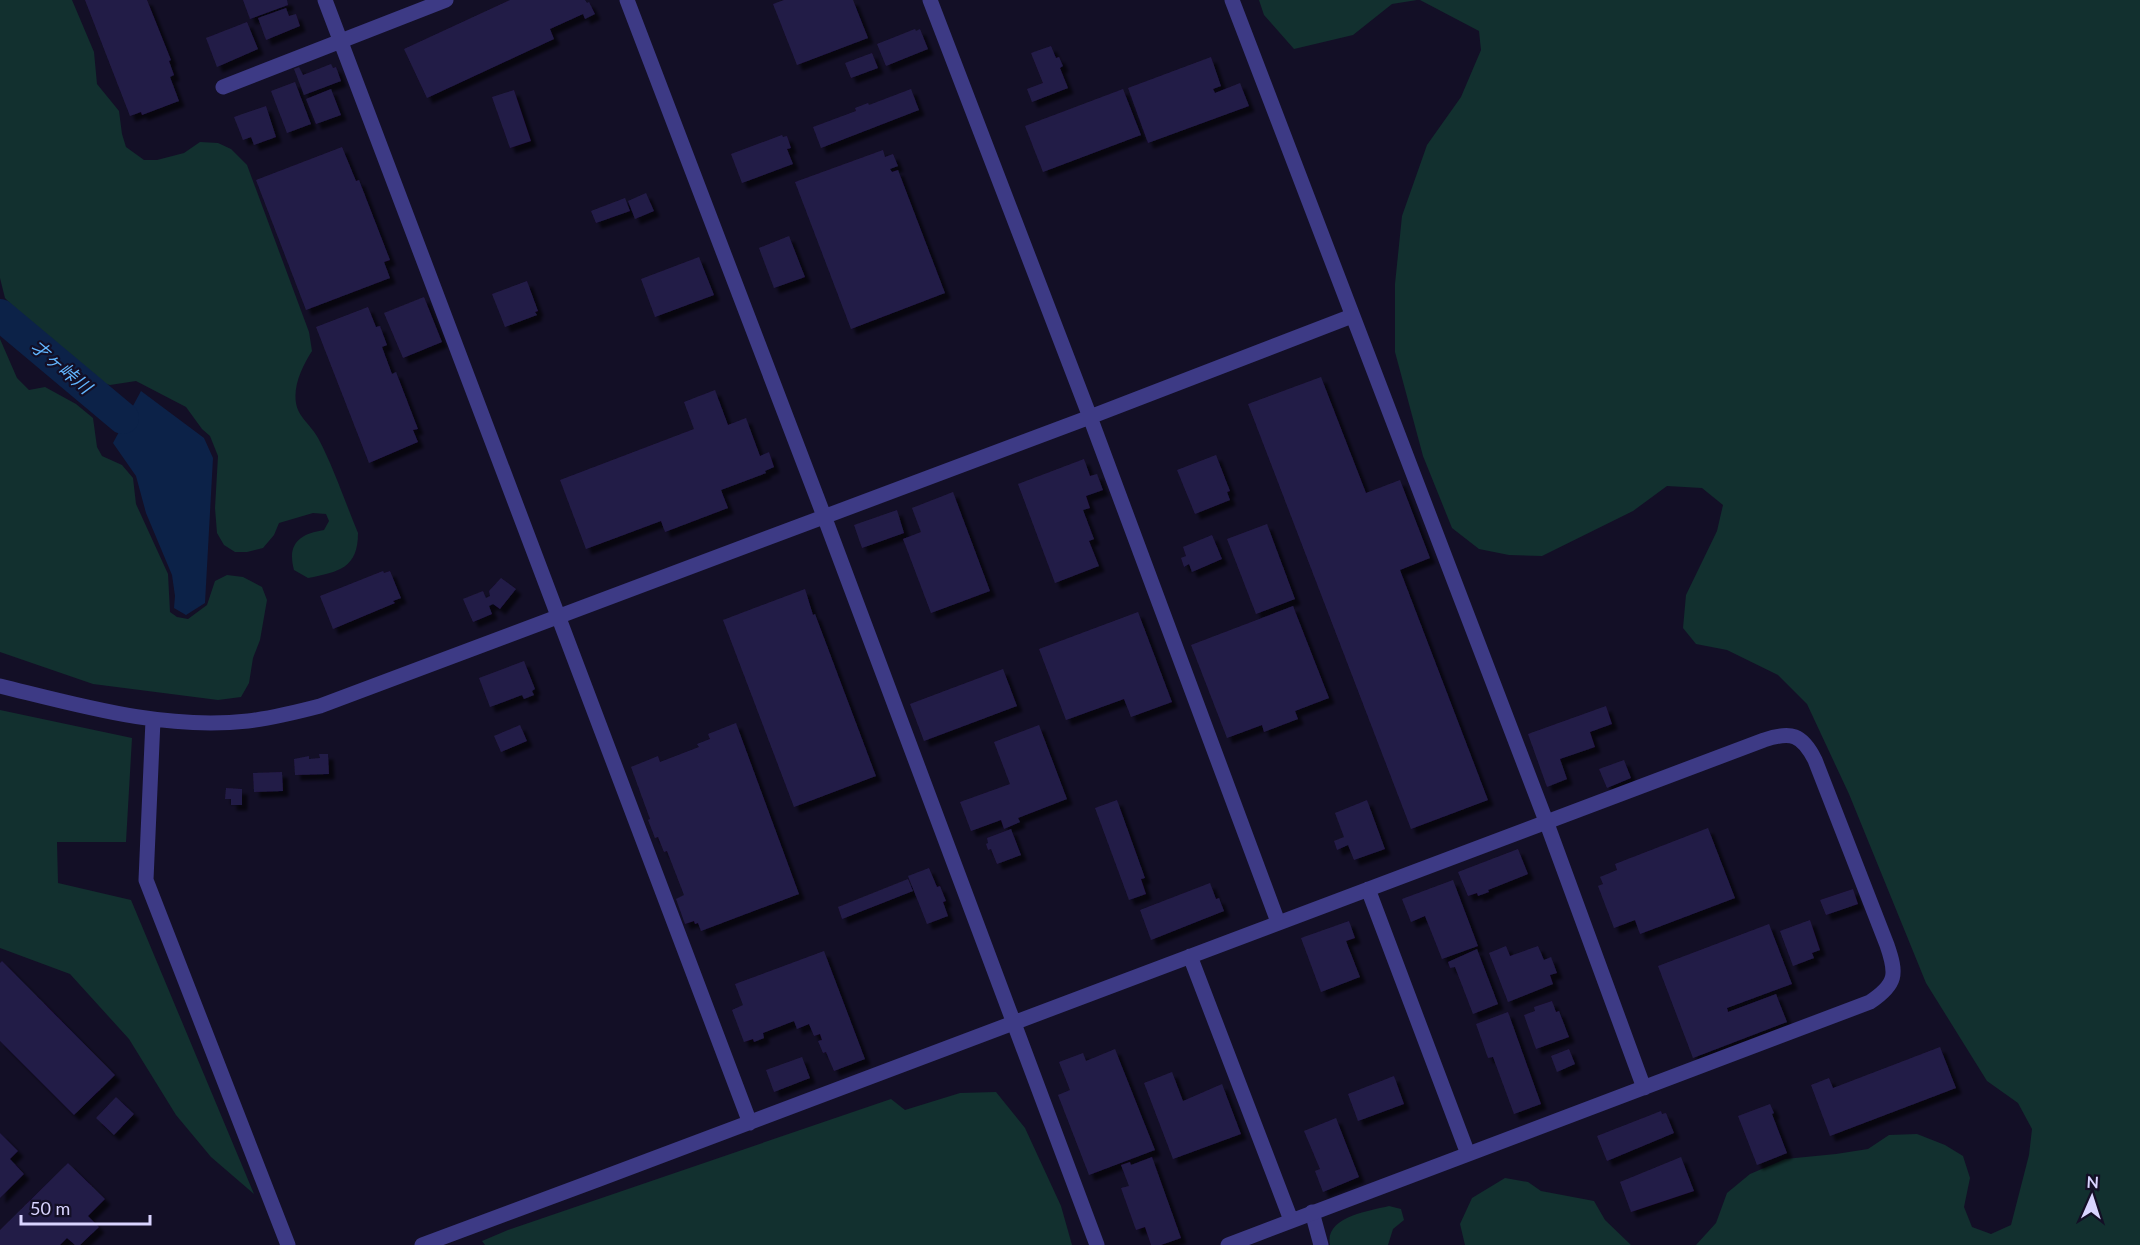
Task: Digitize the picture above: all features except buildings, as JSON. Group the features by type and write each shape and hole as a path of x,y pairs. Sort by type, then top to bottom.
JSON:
{"street":[{"path":"325,0 750,1124"},
{"path":"223,87 446,0"},
{"path":"627,0 824,516 1097,1245"},
{"path":"930,0 1090,417 1278,922"},
{"path":"1232,0 1546,822 1644,1088"},
{"path":"0,686 104,712 153,720 202,723 248,721 320,706 1090,417 1352,316"},
{"path":"153,720 146,880 288,1245"},
{"path":"422,1245 750,1124 1278,922 1764,740 1786,734 1798,737 1805,743 1815,760 1887,945 1893,969 1892,981 1887,990 1870,1002 1228,1245"},
{"path":"1368,889 1468,1154"},
{"path":"1190,956 1291,1220"},
{"path":"1312,1212 1321,1245"}],"green space":[{"path":"0,0 72,0 94,52 97,84 119,111 126,147 144,160 157,160 184,153 200,142 218,143 231,149 247,165 309,332 312,351 297,382 296,403 302,417 324,449 358,533 355,554 345,566 308,578 294,570 292,553 294,547 308,534 324,530 329,521 326,514 313,513 279,523 274,535 263,548 235,552 224,545 217,533 215,508 218,456 210,436 186,407 136,381 110,385 83,377 5,298 0,278"},
{"path":"1259,0 1417,0 1392,4 1353,35 1294,49 1264,15"},
{"path":"1420,0 2140,0 2140,1245 1696,1245 1716,1223 1727,1193 1750,1174 1785,1159 1868,1149 1889,1135 1917,1134 1945,1145 1963,1156 1970,1178 1964,1207 1972,1227 1991,1234 2011,1225 2029,1155 2032,1129 2018,1103 1987,1081 1926,983 1849,794 1807,704 1778,675 1727,650 1696,644 1683,628 1686,595 1717,531 1723,505 1702,488 1667,486 1633,511 1542,556 1509,555 1479,549 1452,528 1423,456 1395,352 1395,284 1402,216 1427,145 1461,97 1481,50 1479,31"},
{"path":"0,339 17,378 29,390 45,387 76,404 93,418 97,447 102,456 122,465 133,478 136,504 168,574 170,612 177,617 188,619 207,605 215,581 227,575 243,577 262,587 267,600 260,640 253,658 249,683 241,697 218,700 93,684 0,652"},
{"path":"0,710 132,738 126,842 57,842 58,883 131,900 254,1194 211,1157 176,1115 129,1039 70,974 0,948"},
{"path":"996,1092 1025,1128 1061,1206 1072,1245 485,1245 482,1241 508,1230 891,1099 905,1110 960,1093"},
{"path":"1505,1178 1528,1182 1541,1191 1594,1201 1605,1220 1631,1245 1465,1245 1460,1224 1472,1198"},
{"path":"1389,1206 1401,1209 1404,1220 1393,1229 1388,1245 1330,1245 1330,1235 1341,1222 1360,1213"}],"water":[{"path":"141,391 204,438 213,458 205,603 186,615 174,608 172,575 146,513 136,476 113,443"}],"waterway":[{"name":"才ヶ峠川","path":"0,315 123,418"}]}
